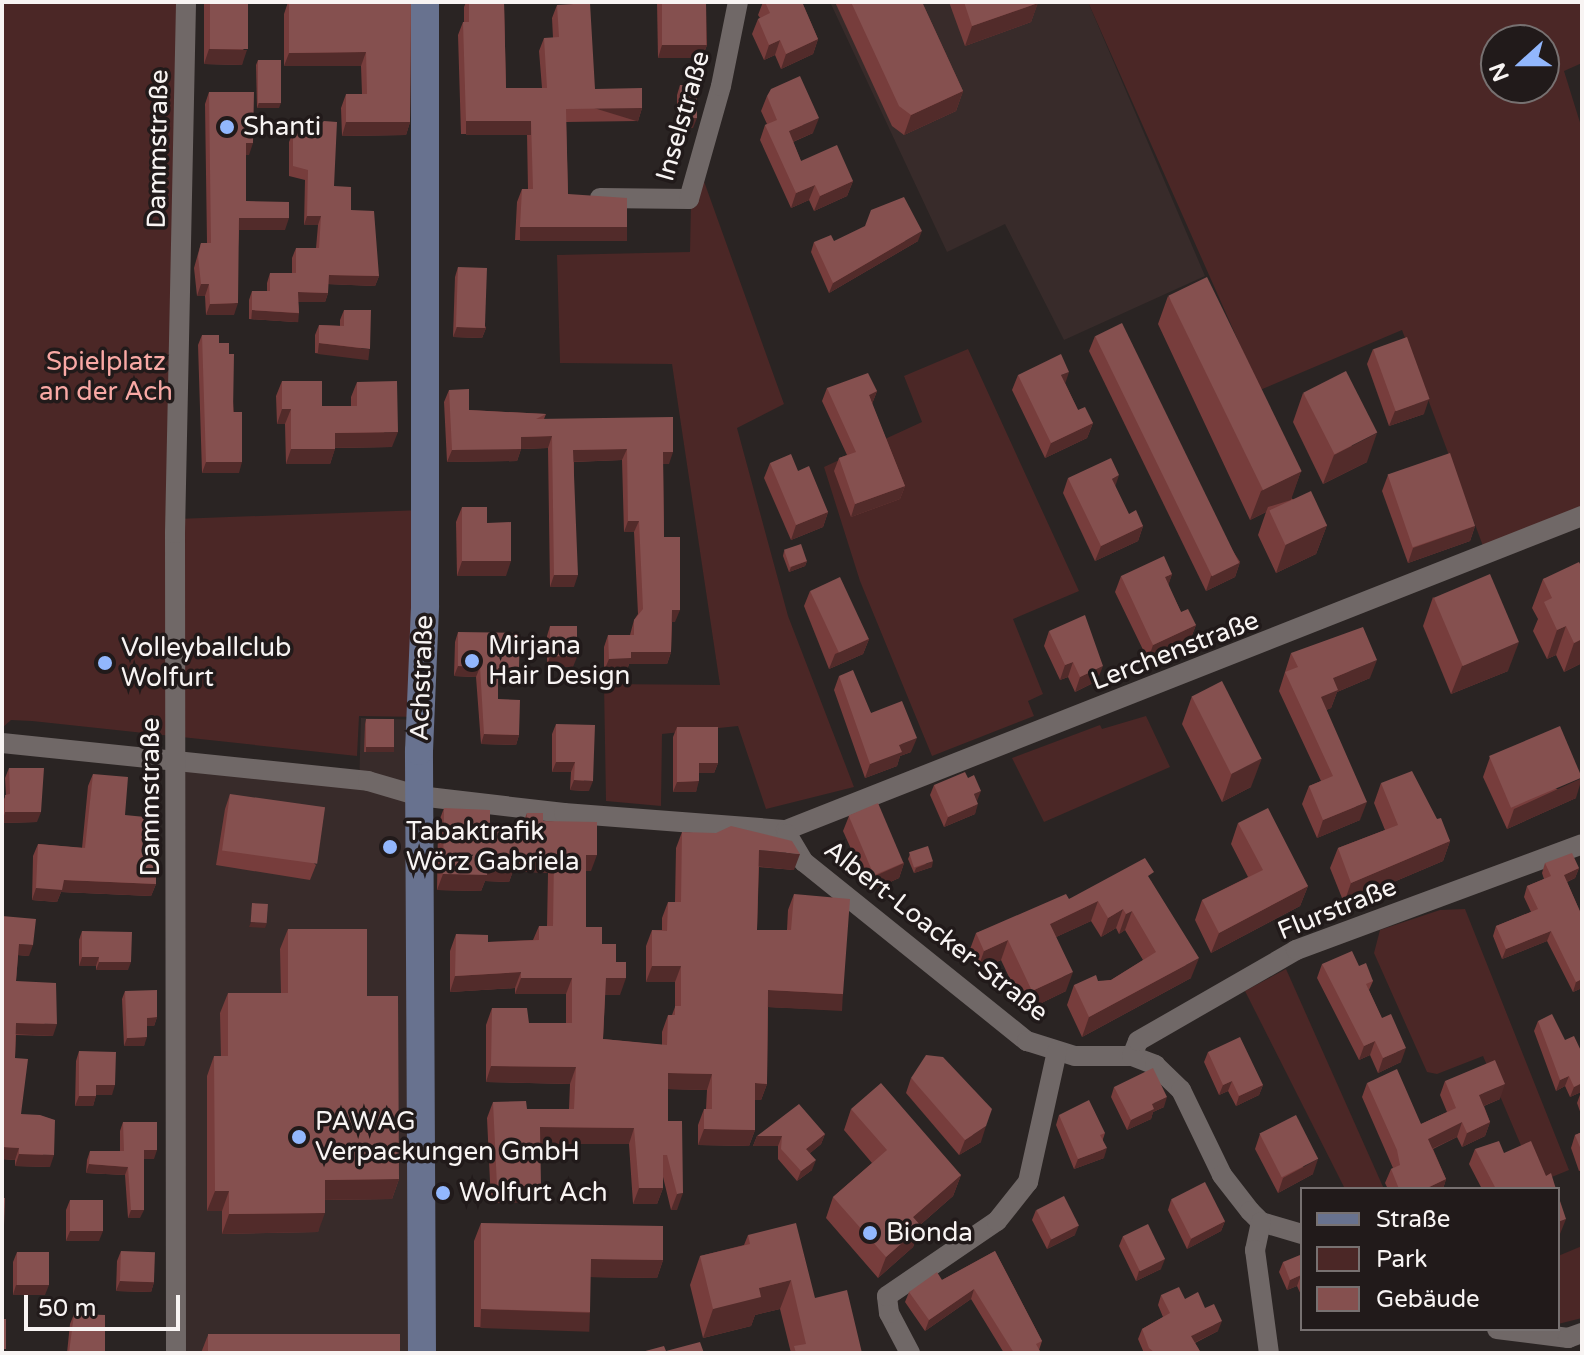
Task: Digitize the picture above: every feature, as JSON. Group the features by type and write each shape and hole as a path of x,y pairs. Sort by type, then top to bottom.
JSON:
{"main road":[{"name":"Achstraße","path":"422,1353 419,796 425,591 425,2"}],"street":[{"name":"Dammstraße","path":"176,1353 174,764 186,2"},
{"name":"Inselstraße","path":"592,198 689,199 721,86 738,2"},
{"name":"Lerchenstraße","path":"786,830 1582,516"},
{"path":"2,743 174,764 368,781 419,796 786,830"},
{"name":"Albert-Loacker-Straße","path":"786,830 804,862 1027,1041 1057,1051 1132,1056 1155,1065 1181,1090 1222,1175 1261,1222"},
{"name":"Flurstraße","path":"1132,1056 1138,1041 1296,950 1582,844"},
{"path":"910,1353 889,1313 887,1296 997,1221 1028,1182 1057,1051"},
{"path":"1269,1353 1255,1250 1261,1222 1300,1233"},
{"path":"1510,1331 1575,1341"}],"shaded area":[{"path":"830,2 1088,2 1205,276 1064,340 1005,224 947,252"},
{"path":"361,718 423,720 422,1353 175,1353 180,763 359,787"}],"green space":[{"name":"Spielplatz an der Ach","path":"2,2 186,2 176,519 423,510 421,717 359,716 357,756 32,721 11,720 2,728"},
{"path":"1088,2 1582,2 1582,63 1564,71 1582,129 1582,509 1483,546 1402,330 1260,390"},
{"path":"701,173 784,404 737,428 788,616 854,787 766,809 738,726 662,734 661,806 606,801 604,684 720,685 672,364 560,363 557,255 690,252 691,203"},
{"path":"968,349 1079,591 1013,619 1043,694 1028,701 1034,716 932,756 860,581 824,467 922,422 904,376"},
{"path":"1146,716 1170,767 1044,822 1012,758 1100,725 1102,729"},
{"path":"1465,909 1569,1170 1537,1183 1483,1056 1437,1074 1427,1072 1374,953 1380,930 1440,910"},
{"path":"1286,969 1383,1187 1344,1187 1245,991"},
{"path":"1582,1246 1582,1318 1560,1324 1560,1255"}],"building":[{"path":"210,2 248,2 248,49 210,49"},
{"path":"289,2 411,2 410,122 346,122 346,94 367,94 366,52 289,53"},
{"path":"469,2 504,2 506,88 547,88 544,38 559,37 557,5 590,3 595,89 642,88 642,108 566,109 568,194 627,198 627,227 520,227 522,189 533,189 531,121 466,121 463,22 469,22"},
{"path":"662,2 706,2 706,45 662,45"},
{"path":"765,2 802,2 818,39 786,54 780,40 769,45 758,19 770,13"},
{"path":"851,2 922,2 963,91 911,115 899,106"},
{"path":"964,2 1038,2 1038,3 972,26"},
{"path":"258,60 281,60 281,103 258,103"},
{"path":"800,76 819,118 789,131 801,161 837,145 853,181 820,196 815,185 796,193 765,125 777,120 767,96 771,89"},
{"path":"680,85 697,85 697,118 680,118"},
{"path":"209,92 254,92 253,143 246,143 246,201 289,202 289,218 239,218 238,303 210,304 209,284 201,284 198,256 201,243 211,243"},
{"path":"324,121 337,122 334,186 351,187 351,210 374,211 379,276 329,275 328,293 298,292 299,313 252,310 252,291 270,291 270,273 296,273 296,248 319,248 321,216 307,216 308,170 293,166 293,133 310,133"},
{"path":"904,197 922,231 833,283 814,242 831,235 834,241 865,226 871,210"},
{"path":"458,267 487,268 485,328 456,327"},
{"path":"1207,277 1302,471 1263,490 1168,296"},
{"path":"344,310 371,310 370,349 319,343 319,325 344,326"},
{"path":"1122,323 1239,563 1212,576 1095,336"},
{"path":"202,335 219,335 219,343 229,343 229,354 234,354 233,412 242,412 242,462 206,462"},
{"path":"1407,337 1430,399 1396,411 1373,349"},
{"path":"1061,354 1069,372 1061,375 1078,410 1085,407 1093,423 1051,443 1018,375"},
{"path":"1346,371 1377,432 1335,454 1303,393"},
{"path":"868,373 877,391 869,395 905,486 855,504 839,458 856,452 827,388"},
{"path":"282,381 322,381 322,406 357,406 357,382 397,381 398,432 335,433 335,449 291,449 291,409 282,409"},
{"path":"469,389 469,410 546,414 536,419 673,417 673,452 663,452 664,537 680,537 680,610 672,610 671,652 631,652 631,658 609,659 608,635 634,635 634,620 643,609 639,521 628,521 627,449 573,450 578,575 554,575 552,436 521,437 521,449 452,450 449,390"},
{"path":"1450,453 1475,526 1413,547 1388,474"},
{"path":"791,454 798,471 809,466 828,512 796,525 770,463"},
{"path":"1111,458 1119,475 1112,479 1129,514 1136,510 1143,526 1101,546 1068,478"},
{"path":"1311,491 1327,525 1285,545 1269,510"},
{"path":"462,507 487,507 487,523 511,522 511,561 462,561"},
{"path":"801,544 807,561 790,567 784,550"},
{"path":"1164,556 1172,574 1165,577 1181,612 1188,609 1196,625 1153,645 1121,576"},
{"path":"1579,562 1582,568 1582,639 1574,643 1566,626 1557,630 1544,602 1552,598 1543,579"},
{"path":"1490,574 1519,642 1463,666 1434,598"},
{"path":"840,577 869,639 839,653 810,591"},
{"path":"1085,615 1103,666 1080,677 1073,662 1065,665 1049,631"},
{"path":"550,626 577,626 577,656 550,656"},
{"path":"1363,627 1377,660 1333,678 1338,690 1321,697 1367,802 1323,820 1309,786 1333,776 1285,672 1298,667 1291,653"},
{"path":"458,632 520,633 519,667 498,668 498,699 520,700 519,735 484,734 480,667 458,666"},
{"path":"853,670 871,713 902,701 917,738 899,745 902,752 870,764 839,676"},
{"path":"1222,681 1261,759 1231,774 1192,696"},
{"path":"366,719 394,719 394,747 366,747"},
{"path":"556,724 595,725 593,781 574,780 575,762 556,762"},
{"path":"1560,726 1582,778 1511,808 1489,756"},
{"path":"677,727 718,727 718,763 699,763 699,781 677,782"},
{"path":"9,768 44,768 41,812 5,812 5,795 10,794"},
{"path":"1412,771 1437,819 1441,818 1450,841 1351,883 1338,848 1398,825 1381,783"},
{"path":"965,772 968,778 974,775 981,791 974,794 978,804 948,817 934,785"},
{"path":"93,774 128,777 125,815 145,817 142,852 156,852 156,884 64,880 62,890 36,888 38,844 85,848"},
{"path":"230,794 325,807 317,864 222,850"},
{"path":"878,803 903,863 874,875 849,816"},
{"path":"444,808 490,810 490,824 527,826 527,813 543,813 543,821 597,822 597,855 586,855 586,927 602,927 602,944 616,944 616,962 626,962 626,978 606,978 603,1039 667,1045 668,1015 675,1015 675,1006 681,1006 681,966 652,966 652,930 667,931 668,902 681,902 682,832 716,833 731,826 792,841 800,854 759,850 757,930 791,930 794,894 850,899 843,994 768,990 767,1084 755,1083 755,1130 704,1129 704,1109 712,1109 712,1074 668,1073 668,1121 682,1121 683,1193 677,1194 667,1155 663,1155 663,1188 639,1188 634,1128 540,1127 541,1186 497,1186 493,1102 526,1101 527,1109 574,1109 576,1067 491,1066 492,1008 527,1008 529,1023 572,1023 572,978 521,978 521,972 455,976 456,934 488,935 488,942 539,940 539,926 553,926 554,857 515,855 515,866 488,865 487,875 443,874"},
{"path":"1268,808 1308,886 1219,933 1202,900 1263,870 1238,823"},
{"path":"928,846 933,861 914,867 909,852"},
{"path":"1572,853 1579,868 1564,875 1582,916 1582,979 1576,982 1551,931 1506,949 1496,926 1538,909 1527,886 1551,876 1545,863"},
{"path":"1145,858 1154,872 1148,876 1199,958 1089,1017 1074,985 1096,975 1098,981 1111,980 1156,952 1132,911 1126,914 1123,909 1108,918 1098,901 1050,924 1073,972 1032,991 1008,940 984,951 976,933 1066,894 1069,899"},
{"path":"252,903 268,904 267,923 251,922"},
{"path":"2,916 36,919 33,945 19,944 16,981 56,983 57,1024 16,1023 15,1058 28,1059 21,1114 55,1120 54,1155 19,1154 19,1148 3,1147"},
{"name":"PAWAG Verpackungen GmbH","path":"288,929 367,929 367,996 398,996 399,1179 325,1180 325,1213 229,1214 229,1191 215,1191 214,1056 228,1056 228,993 288,993"},
{"path":"82,931 132,932 131,962 99,962 99,957 82,957"},
{"path":"1352,951 1359,966 1366,963 1373,981 1366,984 1382,1018 1391,1014 1406,1048 1383,1058 1375,1041 1364,1046 1322,964"},
{"path":"157,990 157,1017 147,1018 147,1037 127,1038 125,991"},
{"path":"1552,1014 1565,1040 1574,1036 1582,1053 1582,1083 1574,1087 1569,1076 1560,1080 1538,1021"},
{"path":"1240,1037 1263,1085 1239,1096 1232,1081 1223,1085 1208,1052"},
{"path":"79,1051 116,1052 115,1085 96,1085 96,1096 79,1096"},
{"path":"926,1055 943,1057 992,1109 986,1126 965,1140 911,1078"},
{"path":"1495,1060 1505,1084 1479,1095 1490,1122 1467,1133 1462,1122 1428,1139 1446,1179 1429,1187 1398,1187 1391,1169 1400,1165 1397,1150 1367,1083 1397,1069 1421,1124 1456,1108 1445,1081"},
{"path":"1153,1068 1167,1097 1152,1104 1154,1109 1131,1120 1114,1087"},
{"path":"881,1083 961,1175 913,1217 921,1226 886,1257 833,1197 887,1150 851,1109"},
{"path":"1089,1100 1105,1133 1100,1135 1107,1148 1078,1159 1059,1115"},
{"path":"799,1104 825,1134 806,1149 816,1160 801,1171 781,1149 782,1136 757,1136"},
{"path":"1296,1115 1318,1159 1282,1177 1259,1134"},
{"path":"123,1122 157,1122 157,1150 144,1150 144,1210 131,1210 128,1167 89,1164 90,1151 124,1151"},
{"path":"1582,1132 1582,1152 1575,1135"},
{"path":"1499,1141 1504,1153 1531,1141 1546,1176 1551,1173 1555,1187 1495,1187 1475,1149"},
{"path":"1205,1182 1225,1221 1191,1238 1171,1199"},
{"path":"1064,1196 1079,1225 1051,1239 1036,1210"},
{"path":"2,1198 5,1198 4,1225 2,1225"},
{"path":"70,1200 103,1200 103,1231 70,1231"},
{"path":"1560,1201 1566,1219 1560,1221"},
{"path":"481,1223 663,1226 663,1260 591,1259 590,1312 481,1309"},
{"path":"796,1223 815,1298 847,1290 862,1353 796,1353 794,1346 806,1344 791,1280 759,1288 761,1297 713,1309 700,1256 750,1244 748,1235"},
{"path":"1148,1224 1165,1259 1140,1271 1123,1236"},
{"path":"121,1251 155,1252 154,1282 120,1281"},
{"path":"995,1251 1042,1341 1036,1344 1041,1353 1014,1353 974,1289 929,1320 909,1292 937,1272 942,1280"},
{"path":"17,1252 49,1252 49,1285 17,1285"},
{"path":"1300,1255 1300,1275 1290,1280 1283,1262"},
{"path":"1179,1287 1185,1299 1198,1292 1205,1308 1214,1304 1222,1321 1191,1336 1201,1353 1155,1353 1149,1348 1142,1329 1170,1313 1161,1295"},
{"path":"74,1314 105,1315 105,1353 69,1353"},
{"path":"2,1319 6,1319 6,1349 2,1349"},
{"path":"208,1334 400,1334 400,1353 208,1353"},
{"path":"700,1342 704,1353 638,1353 664,1346 666,1351"}],"place":[{"name":"Shanti","path":"227,127"},
{"name":"Mirjana Hair Design","path":"472,661"},
{"name":"Volleyballclub Wolfurt","path":"105,663"},
{"name":"Tabaktrafik Wörz Gabriela","path":"390,847"},
{"name":"PAWAG Verpackungen GmbH","path":"299,1137"},
{"name":"Wolfurt Ach","path":"443,1193"},
{"name":"Bionda","path":"870,1233"}]}
